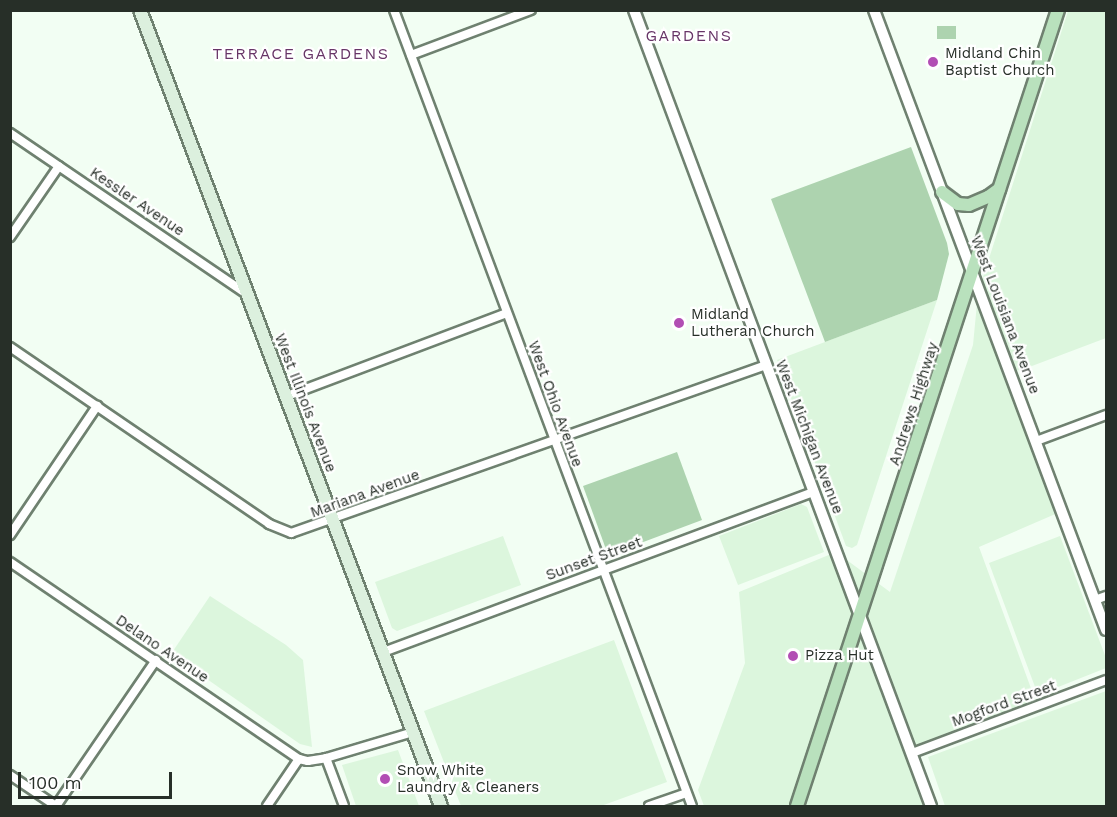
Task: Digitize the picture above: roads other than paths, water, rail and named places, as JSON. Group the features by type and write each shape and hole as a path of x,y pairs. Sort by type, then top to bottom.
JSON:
{"main road":[{"name":"West Illinois Avenue","path":"140,10 441,807"},
{"name":"Andrews Highway","path":"797,807 1058,10"},
{"path":"942,192 958,204 969,205 988,198 999,189"}],"street":[{"name":"West Ohio Avenue","path":"394,10 692,807"},
{"path":"411,55 531,10"},
{"name":"West Michigan Avenue","path":"634,10 931,807"},
{"name":"West Louisiana Avenue","path":"874,10 1107,630"},
{"name":"Kessler Avenue","path":"10,133 247,294"},
{"path":"10,237 59,166"},
{"path":"287,396 507,313"},
{"name":"Mariana Avenue","path":"10,347 276,528 287,533 297,532 555,442 766,365"},
{"path":"10,535 97,406"},
{"path":"1036,441 1107,415"},
{"name":"Sunset Street","path":"383,652 814,492"},
{"name":"Delano Avenue","path":"10,562 299,759"},
{"path":"1095,600 1107,596"},
{"path":"10,776 56,806 156,660"},
{"name":"Mogford Street","path":"912,753 1107,680"},
{"path":"267,807 299,759 308,761 326,758 413,732"},
{"path":"326,758 344,807"},
{"path":"649,807 687,793"}],"place":[{"name":"Midland Chin Baptist Church","path":"933,62"},
{"name":"Midland Lutheran Church","path":"679,323"},
{"name":"Pizza Hut","path":"793,656"},
{"name":"Snow White Laundry & Cleaners","path":"385,779"}],"district":[{"name":"GARDENS","path":"689,36"},
{"name":"TERRACE GARDENS","path":"301,54"}]}
